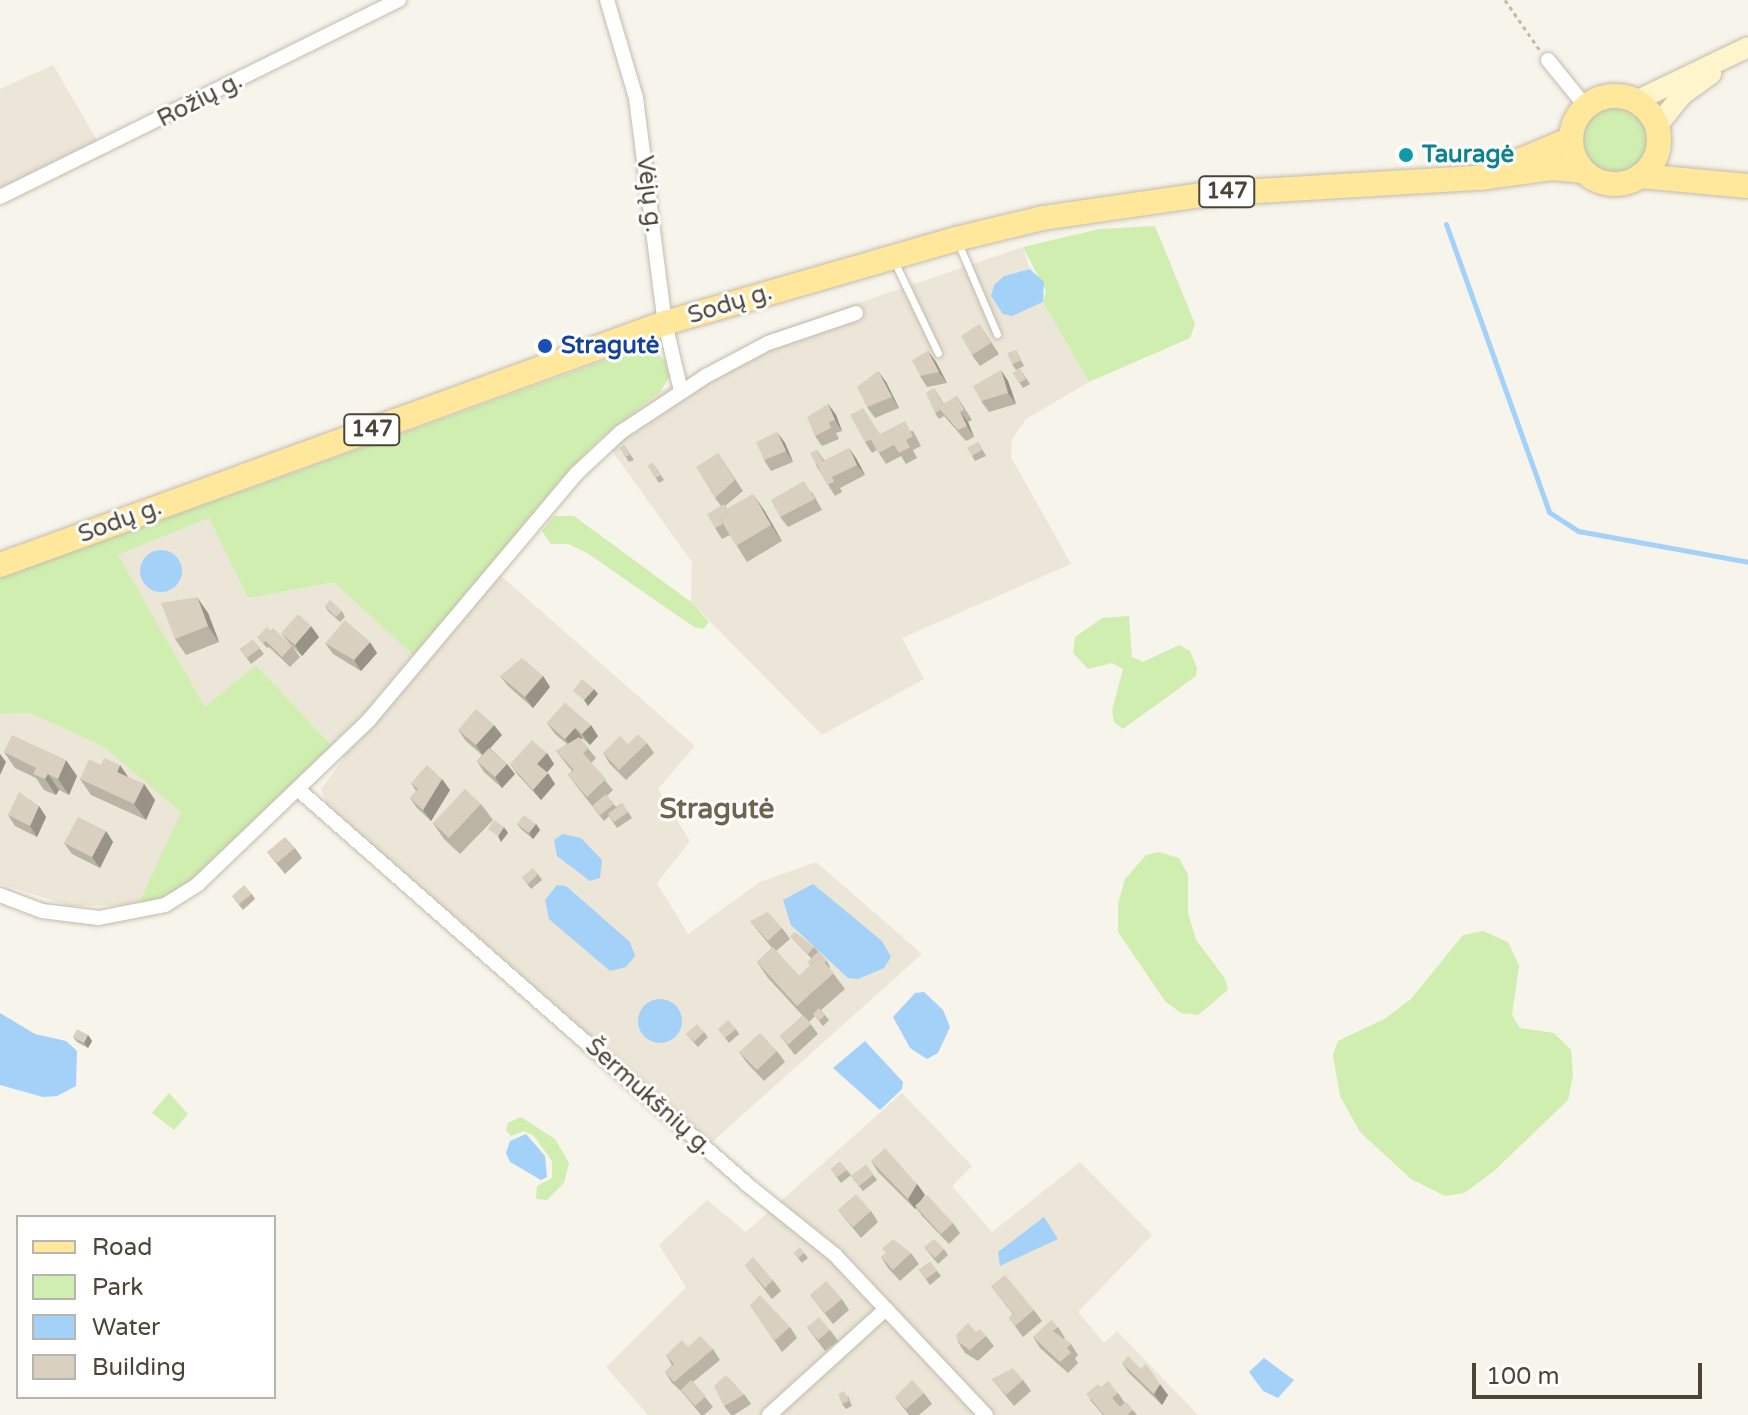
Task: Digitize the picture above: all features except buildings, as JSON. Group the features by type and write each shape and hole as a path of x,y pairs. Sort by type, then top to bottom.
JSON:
{"main road":[{"path":"1583,171 1571,139 1586,107 1610,96 1636,101 1748,48"},
{"path":"1640,176 1658,135 1682,95 1748,48"},
{"name":"147","path":"1636,101 1680,161 1748,185"},
{"name":"Sodų g.","path":"1443,178 1518,162 1571,139"},
{"name":"Sodų g.","path":"0,565 665,323 891,255 1043,218 1207,194 1553,168 1583,171"},
{"name":"147","path":"1583,171 1605,183 1640,176 1748,185"}],"street":[{"name":"Rožių g.","path":"0,197 399,0"},
{"name":"Vėjų g.","path":"607,0 636,98 665,323 681,391"},
{"path":"1548,60 1586,107"},
{"name":"Sodų g.","path":"0,895 42,911 99,918 165,905 227,861 300,791 408,676 576,474 629,425 681,391 768,343 856,313"},
{"name":"Šermukšnių g.","path":"300,791 729,1169 835,1255 986,1415"},
{"path":"769,1415 886,1309"}],"lane":[{"path":"956,239 997,334"},
{"path":"891,255 938,353"}],"path":[{"path":"1505,0 1548,60"}],"shaded area":[{"path":"53,65 105,154 0,203 0,89"},
{"path":"1023,247 1030,269 1004,276 1012,316 1043,302 1089,382 1026,419 1012,439 1011,457 1071,564 902,638 924,679 822,735 691,602 692,562 602,437 660,392 770,333"},
{"path":"209,518 248,598 334,582 417,659 492,568 695,746 658,789 690,841 657,883 688,934 760,882 816,862 922,954 712,1142 327,806 321,789 344,758 256,665 205,708 118,555"},
{"path":"30,713 104,747 182,812 138,905 71,906 0,884 0,714"},
{"path":"902,1093 972,1166 952,1186 992,1232 1080,1162 1152,1235 1078,1312 1104,1343 1117,1331 1198,1415 986,1415 980,1408 972,1415 648,1415 606,1367 686,1287 659,1245 707,1200 746,1232"}],"green space":[{"path":"1614,106 1638,116 1648,140 1638,164 1614,174 1590,164 1580,140 1590,116"},
{"path":"1155,226 1195,324 1190,338 1089,382 1043,302 1046,291 1023,247 1099,229"},
{"path":"648,345 665,361 670,376 660,392 602,437 560,480 417,659 334,582 248,598 209,518 118,555 205,707 256,665 335,749 200,874 169,896 138,905 181,812 104,747 30,713 0,714 0,578"},
{"path":"554,516 574,516 691,602 709,622 703,629 694,627 587,553 568,544 551,544 542,531"},
{"path":"1129,616 1132,657 1143,662 1179,645 1190,651 1197,668 1196,676 1123,729 1114,722 1112,710 1123,669 1112,663 1088,669 1073,653 1075,637 1102,618"},
{"path":"1159,852 1179,858 1188,875 1188,913 1196,940 1224,977 1228,990 1198,1015 1181,1013 1165,1001 1118,932 1118,904 1125,879 1146,855"},
{"path":"1483,931 1508,942 1519,966 1512,1015 1520,1028 1554,1033 1571,1050 1573,1075 1568,1100 1493,1172 1464,1193 1445,1196 1411,1179 1360,1132 1340,1096 1333,1055 1338,1041 1386,1018 1411,999 1463,935"},
{"path":"169,1093 188,1114 174,1130 152,1113"},
{"path":"521,1117 555,1139 569,1163 564,1183 547,1200 536,1199 537,1186 552,1178 552,1161 534,1136 524,1131 511,1136 506,1131 508,1123"}],"water":[{"path":"1030,269 1044,282 1043,302 1012,316 1003,314 991,296 994,285 1004,276"},
{"path":"161,550 176,556 182,571 176,586 161,592 146,586 140,571 146,556"},
{"path":"563,834 581,838 602,860 600,878 590,881 557,856 554,840"},
{"path":"813,884 882,941 891,957 884,968 858,979 848,978 791,925 783,900"},
{"path":"557,885 566,886 630,942 635,956 626,967 610,971 549,919 545,900"},
{"path":"924,992 943,1010 950,1027 938,1053 927,1059 910,1048 893,1017 915,993"},
{"path":"660,999 676,1005 682,1021 676,1037 660,1043 644,1037 638,1021 644,1005"},
{"path":"0,1013 35,1034 66,1041 77,1051 76,1086 57,1096 43,1097 0,1085"},
{"path":"865,1041 903,1082 902,1089 880,1110 833,1068"},
{"path":"526,1134 545,1156 547,1177 541,1180 510,1162 506,1153 510,1141"},
{"path":"1044,1217 1058,1239 1000,1266 998,1252"},
{"path":"1264,1358 1294,1380 1278,1398 1263,1391 1249,1372"}],"waterway":[{"path":"1446,224 1549,512 1578,531 1748,562"}],"place":[{"name":"Tauragė","path":"1406,155"},
{"name":"Stragutė","path":"545,346"}],"district":[{"name":"Stragutė","path":"717,809"}]}
